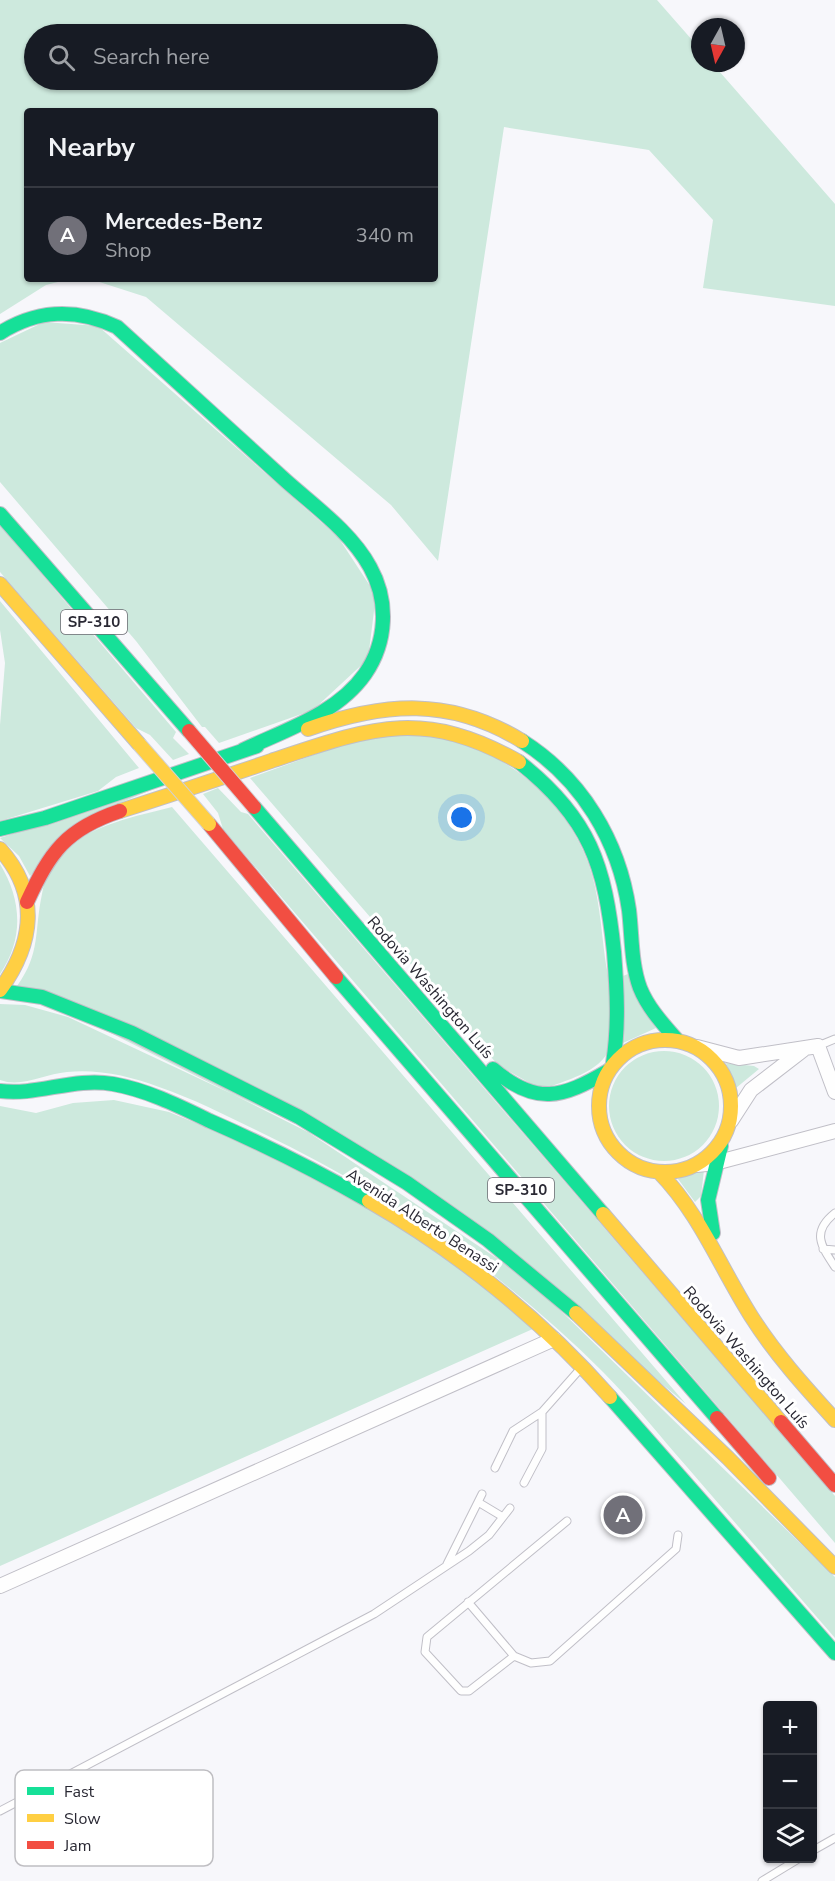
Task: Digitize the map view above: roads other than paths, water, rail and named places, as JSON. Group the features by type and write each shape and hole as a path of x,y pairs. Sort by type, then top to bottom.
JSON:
{"main road":[{"path":"0,333 20,321 60,312 92,316 117,327 336,526 362,554 371,568 378,583 384,618 379,653 372,666 351,692 336,703 243,750"},
{"path":"0,498 60,583"},
{"name":"Rodovia Washington Luís","path":"0,513 835,1485"},
{"name":"SP-310","path":"0,584 209,824 355,1000 835,1555"},
{"path":"0,829 45,818 343,717 404,707 440,710 469,717 501,729 534,748 581,792 608,835 624,883 639,985 647,1002 676,1040"},
{"path":"27,902 58,844 83,825 97,819 357,733 410,727 457,733 499,748 533,771 578,820 592,846 603,875 609,905 619,1021 611,1067 600,1089 598,1108 606,1136 624,1158 641,1168 660,1172 679,1171 697,1165 723,1140"},
{"path":"0,849 18,869 27,902 25,945 19,963 0,990 42,997 132,1033 299,1117 407,1183 488,1240 570,1307 720,1450 835,1567"},
{"path":"405,982 496,1072 519,1090 542,1096 559,1095 578,1089 611,1067 626,1051 642,1043 659,1039 676,1040 697,1047 715,1060 727,1079 732,1100 730,1121 715,1163 707,1199 710,1223 725,1270"},
{"name":"Avenida Alberto Benassi","path":"0,1091 15,1093 76,1082 114,1084 154,1095 209,1118 297,1160 378,1206 501,1292 582,1366 835,1653"},
{"path":"660,1172 686,1200 752,1317 778,1354 835,1420"}],"street":[{"path":"697,1047 740,1058 812,1047"},
{"path":"812,1047 835,1092"},
{"path":"730,1121 751,1090 812,1047"},
{"path":"697,1165 715,1163 835,1131"},
{"path":"0,1586 554,1339"}],"lane":[{"path":"812,1047 835,1039"},
{"path":"835,1213 825,1221 819,1236 823,1249 835,1267"},
{"path":"823,1249 835,1250"},
{"path":"495,1468 513,1431 542,1412 582,1366"},
{"path":"524,1483 542,1449 542,1412"},
{"path":"447,1564 482,1494"},
{"path":"478,1502 503,1517"},
{"path":"78,1770 374,1614 469,1551 489,1535 510,1508"},
{"path":"514,1656 469,1690 460,1692 425,1652 425,1646 427,1637 567,1521"},
{"path":"468,1602 514,1656 531,1663 550,1661 676,1549 678,1535"},
{"path":"0,1811 15,1803"},
{"path":"817,1849 835,1838"},
{"path":"762,1881 792,1863"}],"place":[{"name":"Mercedes-Benz","path":"623,1515"}]}
